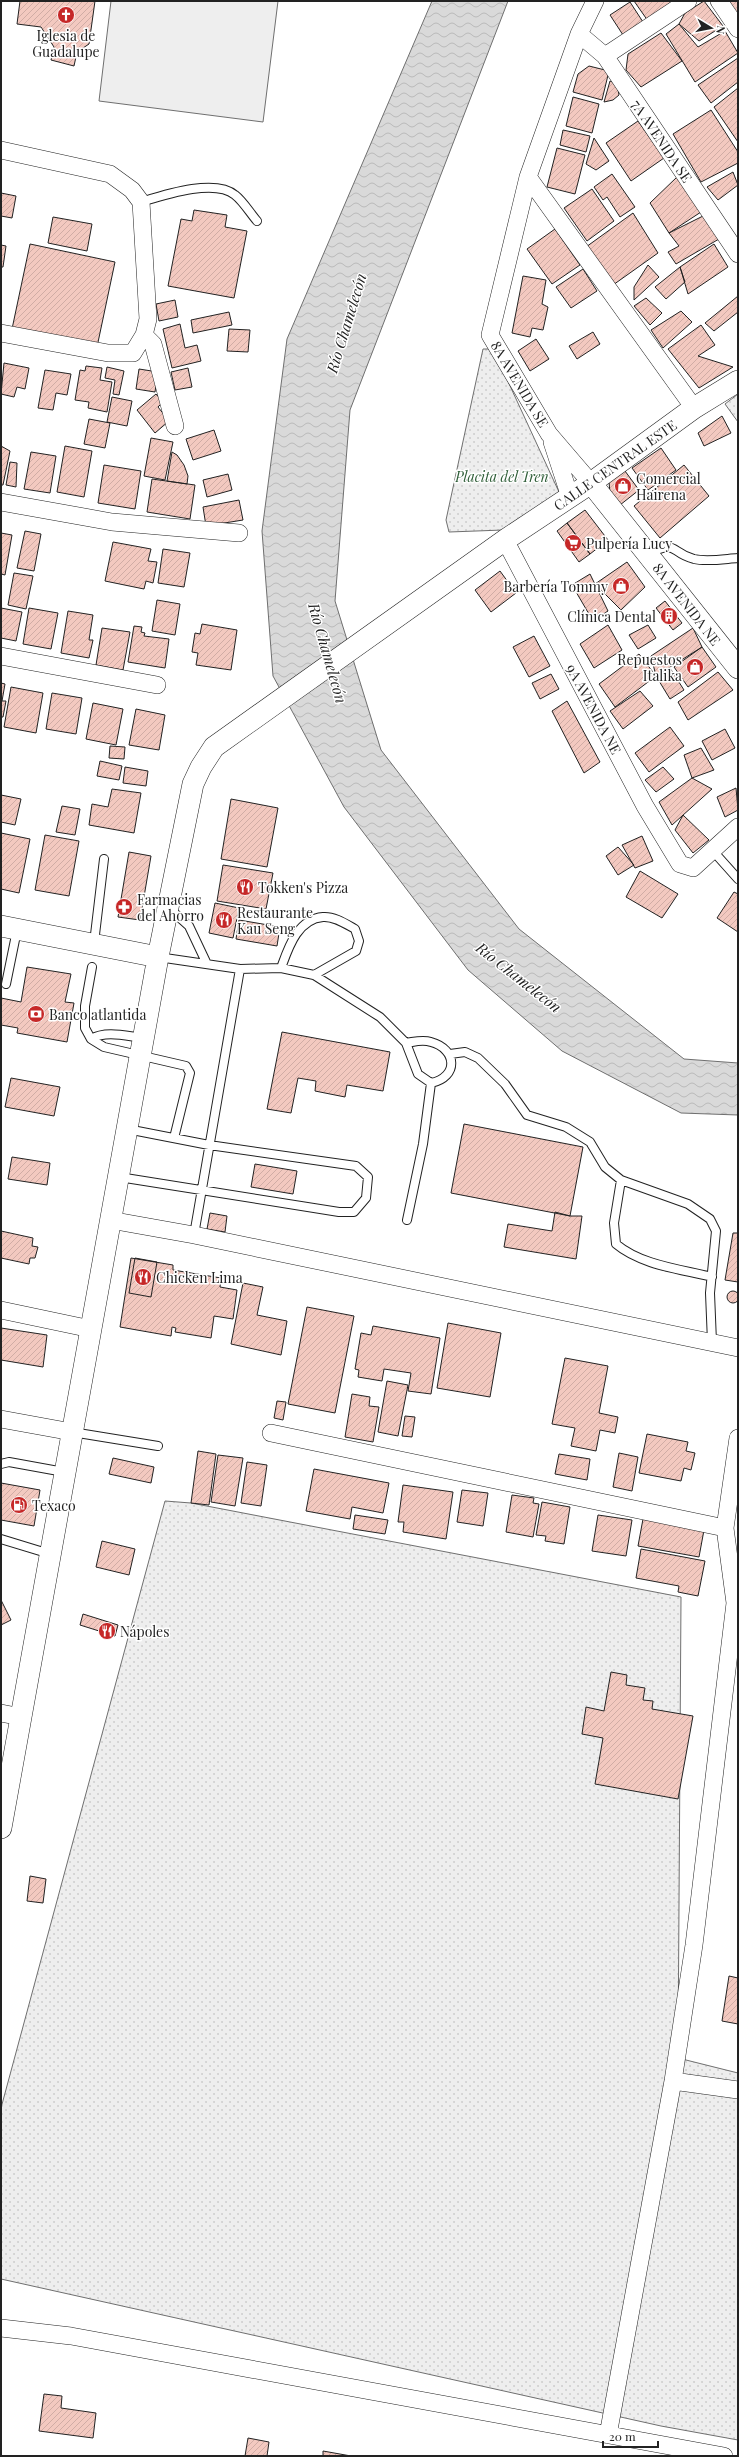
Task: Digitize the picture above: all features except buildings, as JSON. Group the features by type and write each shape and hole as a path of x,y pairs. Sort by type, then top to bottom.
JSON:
{"street":[{"path":"595,1 579,34 528,177 694,408"},
{"path":"605,56 688,1"},
{"path":"719,1 738,29"},
{"name":"7A AVENIDA SE","path":"579,34 605,56 738,254"},
{"path":"1,150 110,174 132,190 141,202 148,319 144,335 133,353 108,353 1,333"},
{"name":"8A AVENIDA SE","path":"528,177 490,334 549,434 591,483"},
{"path":"144,335 153,344 175,426"},
{"name":"CALLE CENTRAL ESTE","path":"1,1828 11,1715 50,1554 158,957 193,784 201,767 214,748 267,708 499,544 591,483 694,408 735,387"},
{"name":"8A AVENIDA SE","path":"549,434 570,497"},
{"name":"8A AVENIDA NE","path":"591,483 738,668"},
{"path":"1,502 112,522 239,533"},
{"name":"9A AVENIDA NE","path":"499,544 667,845 680,864 693,868 713,851"},
{"path":"1,656 157,685"},
{"path":"713,851 738,827"},
{"path":"9,928 158,957"},
{"path":"110,1220 194,1235 738,1348"},
{"path":"1,1310 91,1329"},
{"path":"1,1419 72,1432"},
{"path":"270,1433 725,1528"},
{"path":"608,2435 673,2080 694,1945 737,1604 725,1528 738,1438"},
{"path":"673,2080 738,2090"},
{"path":"1,2328 71,2336 724,2456"}],"lane":[{"path":"141,202 183,190 212,188 234,194 257,221"},
{"path":"647,553 665,546 673,547 694,559 738,558"},
{"path":"713,851 738,879"},
{"path":"94,944 104,859"},
{"path":"168,907 189,926 206,962"},
{"path":"281,968 292,937 309,923 322,917 337,920 355,929 359,941 356,951 314,976"},
{"path":"6,984 9,928"},
{"path":"158,957 206,962 240,969 281,968 314,976 380,1017 406,1043 418,1074 431,1083 441,1081 448,1075 451,1063 450,1054 443,1047 423,1040 406,1043"},
{"path":"92,967 85,1006 85,1028 91,1039 104,1048 142,1047"},
{"path":"194,1235 240,969"},
{"path":"91,1039 99,1034 106,1034 142,1047 186,1066 190,1073 174,1138"},
{"path":"450,1054 465,1052 478,1058 504,1084 527,1115 566,1126 590,1142 605,1167 621,1180 688,1204 710,1219 716,1231 712,1277 712,1342"},
{"path":"407,1220 423,1144 431,1083"},
{"path":"118,1177 339,1212 354,1212 366,1198 368,1176 356,1166 209,1145 127,1129"},
{"path":"621,1180 614,1223 616,1244 626,1252 648,1261 712,1277"},
{"path":"72,1432 158,1446"},
{"path":"1,1464 10,1462 65,1472"},
{"path":"1,1539 50,1554"}],"green space":[{"path":"111,1 278,1 263,122 99,101"},
{"name":"Placita del Tren","path":"483,349 493,349 559,492 503,530 449,532 446,520"},
{"path":"738,394 738,422 725,404"},
{"path":"165,1501 191,1503 681,1597 678,2058 738,2073 738,2440 661,2426 1,2279 1,2108"}],"water":[{"name":"Río Chamelecón","path":"432,1 508,1 350,410 335,601 381,750 519,929 684,1059 738,1063 738,1115 681,1113 562,1051 468,970 344,807 273,676 262,531 287,339"}],"place":[{"name":"Iglesia de Guadalupe","path":"66,15"},
{"name":"Comercial Hairena","path":"623,486"},
{"name":"Pulpería Lucy","path":"573,543"},
{"name":"Barbería Tommy","path":"621,586"},
{"name":"Clínica Dental","path":"669,616"},
{"name":"Repuestos Italika","path":"695,667"},
{"name":"Tokken's Pizza","path":"245,887"},
{"name":"Farmacias del Ahorro","path":"124,907"},
{"name":"Restaurante Kau Seng","path":"224,920"},
{"name":"Banco atlantida","path":"36,1014"},
{"name":"Chicken Lima","path":"143,1277"},
{"name":"Texaco","path":"19,1505"},
{"name":"Nápoles","path":"107,1631"}]}
